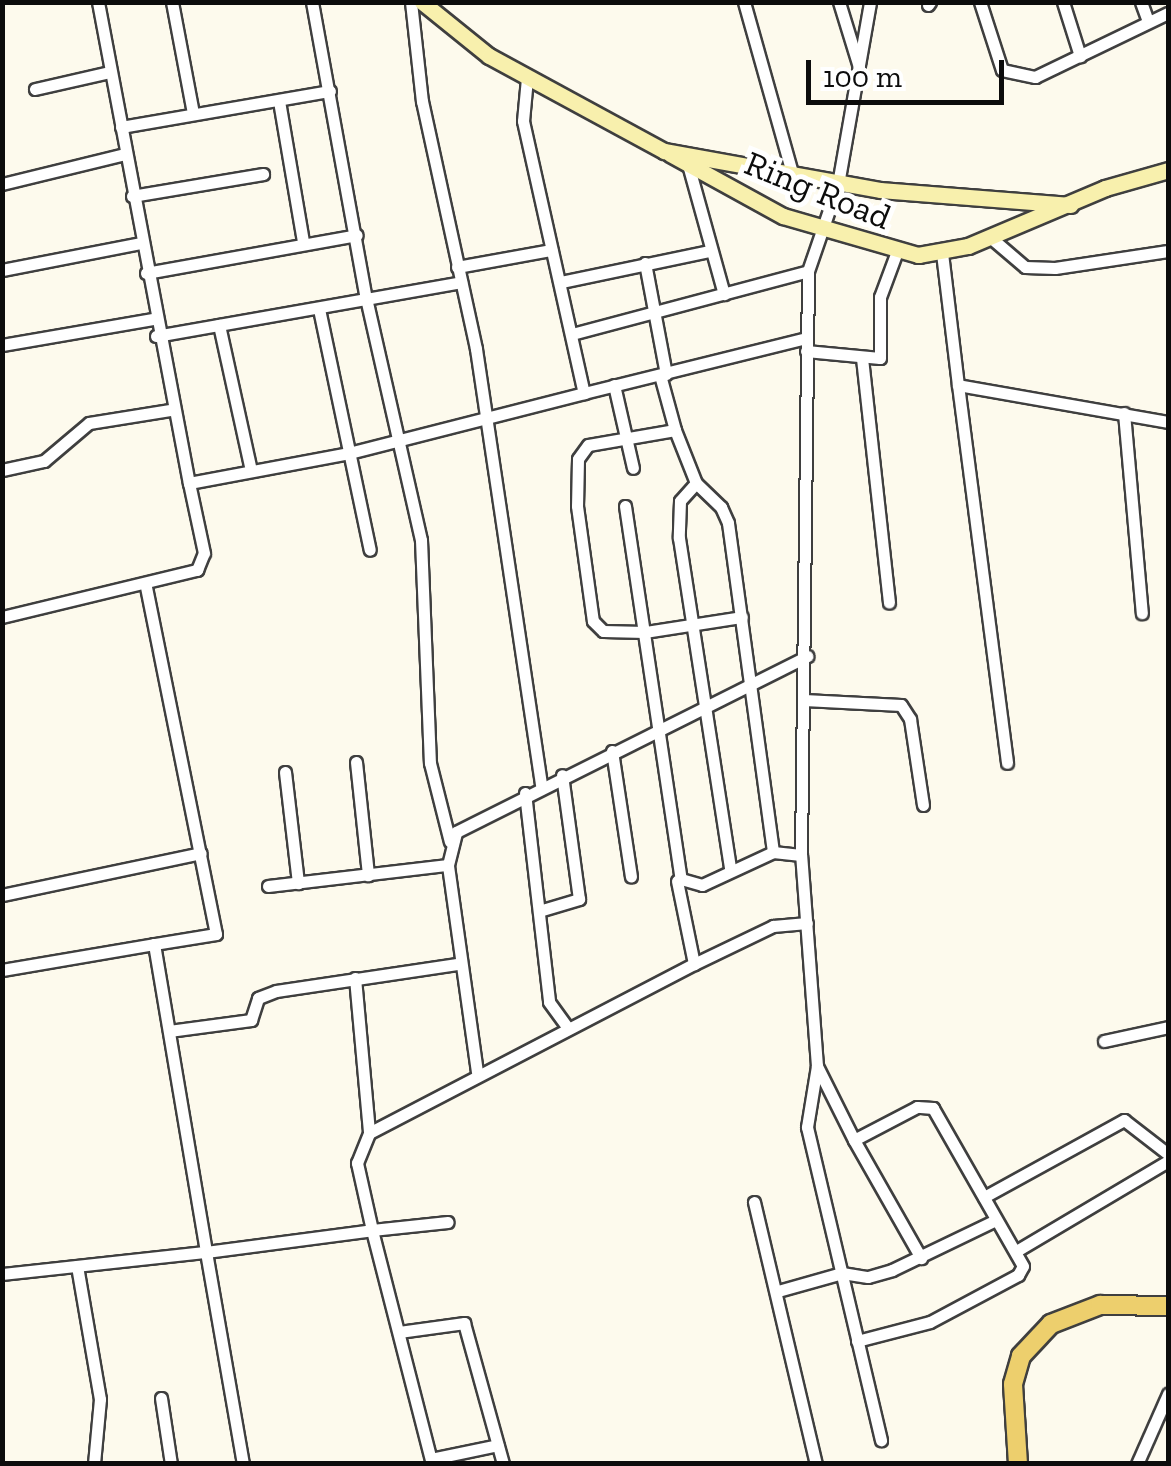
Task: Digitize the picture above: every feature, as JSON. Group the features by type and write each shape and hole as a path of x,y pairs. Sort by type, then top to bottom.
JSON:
{"main road":[{"name":"Ring Road","path":"430,6 527,78 690,168 819,229 896,254 942,253 1118,184 1168,170"},
{"name":"Ring Road","path":"664,151 838,184 1070,205"},
{"path":"1018,1464 1013,1384 1021,1356 1051,1324 1100,1305 1168,1306"}],"street":[{"path":"2,617 181,578 203,562 156,336 98,2"},
{"path":"172,2 193,114"},
{"path":"411,2 422,102 486,417 541,785"},
{"path":"744,2 793,176"},
{"path":"839,2 860,71"},
{"path":"870,2 838,184 819,229 808,272 801,855 817,1066 807,1127 881,1440"},
{"path":"980,2 996,61 1012,76 1035,77 1168,13"},
{"path":"1063,2 1080,56"},
{"path":"1142,2 1148,22"},
{"path":"310,3 330,91 366,298 421,540 436,806 450,842"},
{"path":"35,90 109,72"},
{"path":"527,78 523,121 584,392"},
{"path":"122,127 330,91"},
{"path":"279,101 303,242"},
{"path":"2,184 125,154"},
{"path":"1118,184 1168,162"},
{"path":"690,168 724,294"},
{"path":"132,196 263,174"},
{"path":"146,274 357,235"},
{"path":"990,237 1025,267 1055,268 1168,251"},
{"path":"2,270 140,243"},
{"path":"457,267 550,250"},
{"path":"561,282 710,251"},
{"path":"942,253 1007,763"},
{"path":"189,483 349,454 584,392 806,344 862,358 884,354 880,297 896,254"},
{"path":"644,264 675,430 696,483 726,514 773,852"},
{"path":"572,334 808,272"},
{"path":"156,336 461,282"},
{"path":"319,309 370,550"},
{"path":"2,344 153,319"},
{"path":"219,325 251,471"},
{"path":"862,358 889,603"},
{"path":"958,384 1168,422"},
{"path":"614,386 633,468"},
{"path":"2,470 44,461 89,423 170,410"},
{"path":"1124,413 1142,613"},
{"path":"675,430 581,451 577,506 595,626 610,632 645,632 742,616"},
{"path":"696,483 678,516 730,869"},
{"path":"625,506 655,728 681,879 702,885 773,852 801,855"},
{"path":"2,970 216,934 146,586"},
{"path":"477,1072 457,964 448,865 450,842 456,832 525,793 806,656"},
{"path":"804,700 902,705 910,719 923,806"},
{"path":"612,750 630,877"},
{"path":"356,762 368,875"},
{"path":"285,772 298,883"},
{"path":"539,911 579,899 562,775"},
{"path":"525,793 549,1002 568,1028"},
{"path":"2,894 201,853"},
{"path":"268,886 448,865"},
{"path":"676,880 694,964"},
{"path":"368,1134 477,1072 694,964 773,926 806,923"},
{"path":"154,944 244,1464"},
{"path":"169,1031 242,1023 255,1014 258,998 276,990 457,964"},
{"path":"355,978 368,1134 357,1162 432,1461 498,1445"},
{"path":"1104,1041 1168,1027"},
{"path":"817,1066 921,1258"},
{"path":"854,1140 929,1105 996,1220 1018,1250 1018,1275 930,1322 857,1341"},
{"path":"984,1197 1124,1120 1168,1155 1018,1250"},
{"path":"754,1202 816,1464"},
{"path":"778,1291 842,1272 868,1276 921,1258 996,1220"},
{"path":"2,1274 448,1222"},
{"path":"77,1266 100,1399 94,1464"},
{"path":"399,1332 464,1323 503,1464"},
{"path":"1137,1464 1168,1394"},
{"path":"161,1398 171,1464"}]}
